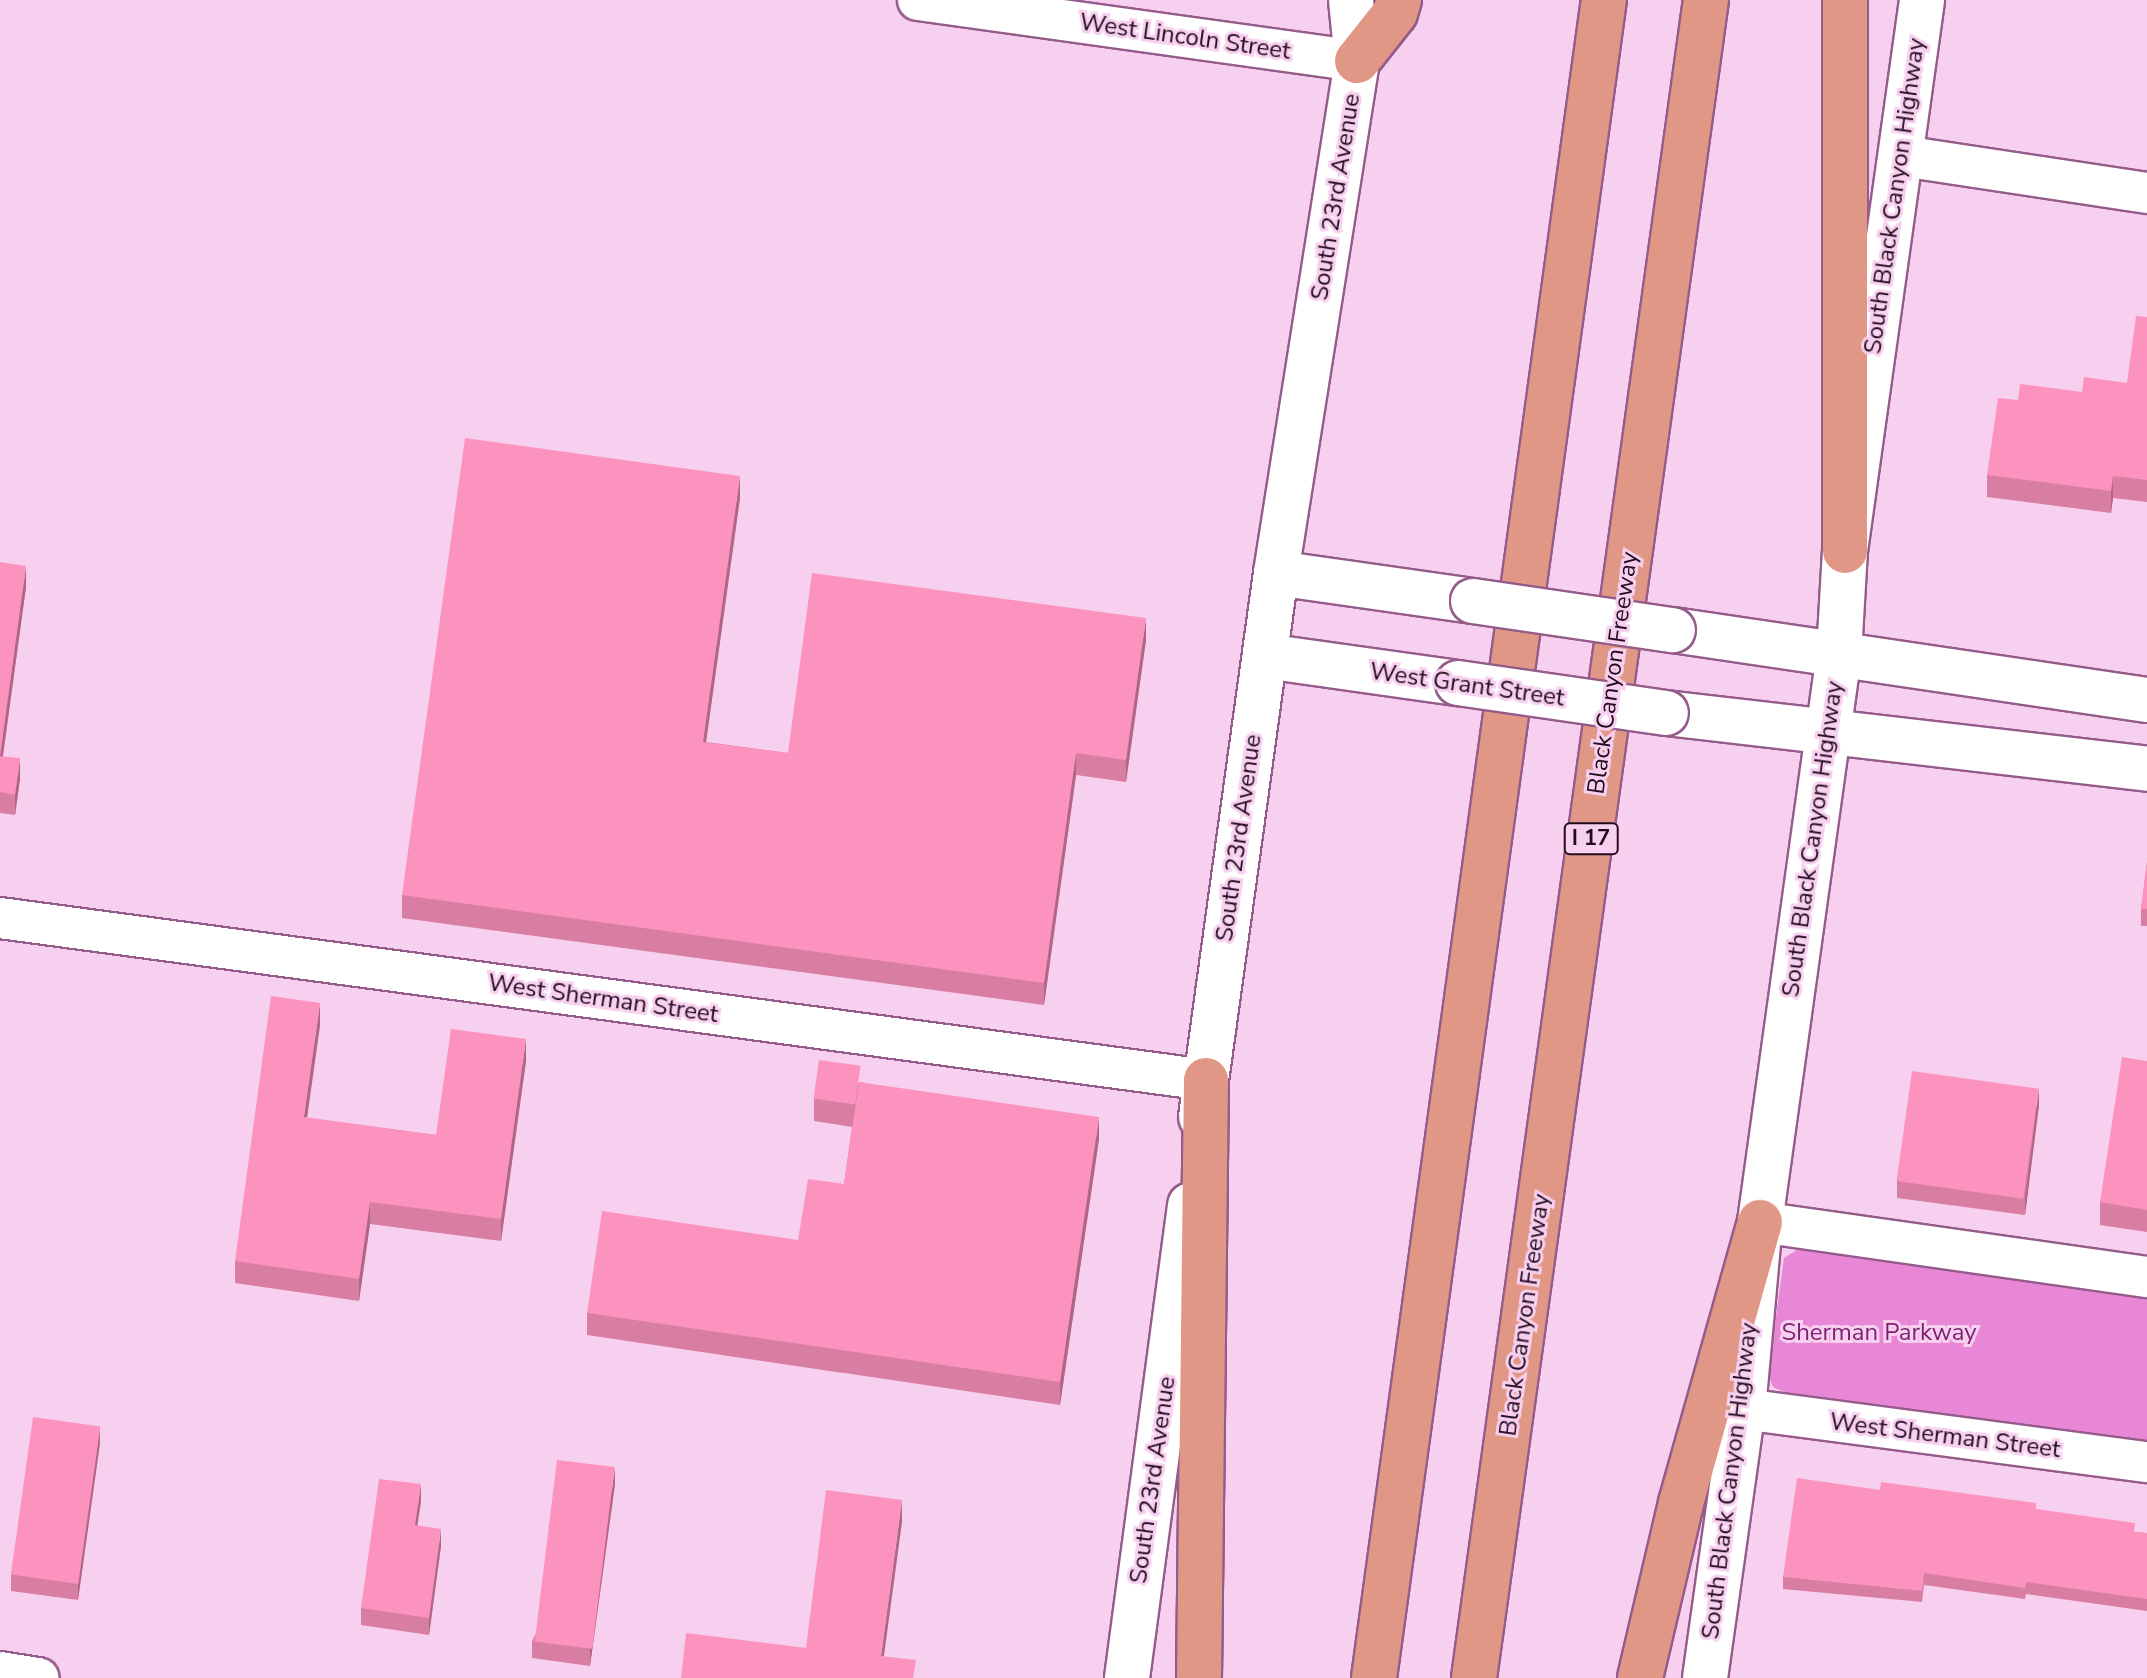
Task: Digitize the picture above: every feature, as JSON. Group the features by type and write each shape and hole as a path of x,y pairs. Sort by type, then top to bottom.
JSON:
{"highway":[{"path":"1357,61 1395,13 1399,0"},
{"path":"1374,1678 1604,0"},
{"name":"Black Canyon Freeway","path":"1474,1678 1706,0"},
{"path":"1845,0 1845,551"},
{"path":"1199,1678 1206,1080"},
{"path":"1640,1678 1681,1503 1760,1222"}],"main road":[{"name":"South 23rd Avenue","path":"1127,1678 1276,573 1357,61 1351,0"},
{"name":"South Black Canyon Highway","path":"1705,1678 1743,1409 1760,1222 1839,654 1845,551 1922,0"},
{"path":"1276,573 2147,700"},
{"name":"West Grant Street","path":"1265,656 1827,735 2147,769"}],"street":[{"name":"West Lincoln Street","path":"918,0 1357,61"},
{"path":"1902,156 2147,193"},
{"name":"West Sherman Street","path":"0,918 1206,1080"},
{"path":"1760,1222 2147,1277"},
{"name":"West Sherman Street","path":"1743,1409 2147,1462"},
{"path":"0,1672 39,1678"}],"green space":[{"name":"Sherman Parkway","path":"1803,1246 2147,1291 2147,1447 1792,1396 1773,1387 1768,1374 1784,1258"}],"building":[{"path":"2136,316 2147,317 2147,480 2113,476 2111,491 1987,475 1998,398 2018,400 2020,384 2082,392 2084,377 2127,383"},
{"path":"465,438 740,476 703,742 788,753 812,573 1146,618 1126,760 1076,753 1044,983 402,895"},
{"path":"0,562 26,566 0,756"},
{"path":"0,756 20,758 15,795 0,792"},
{"path":"2147,862 2147,909 2141,909"},
{"path":"271,996 320,1003 304,1117 436,1135 451,1029 526,1039 501,1219 370,1202 359,1279 235,1261"},
{"path":"2122,1057 2147,1061 2147,1210 2100,1202"},
{"path":"819,1060 861,1066 855,1104 814,1099"},
{"path":"1912,1071 2039,1089 2023,1199 1897,1181"},
{"path":"859,1082 1099,1117 1060,1382 587,1313 602,1211 798,1240 808,1179 844,1184"},
{"path":"33,1417 100,1426 78,1584 11,1574"},
{"path":"557,1460 615,1467 592,1649 535,1642"},
{"path":"1797,1478 1880,1490 1881,1482 2036,1503 2036,1509 2135,1523 2134,1532 2147,1533 2147,1599 2026,1582 2025,1588 1924,1573 1922,1591 1783,1577"},
{"path":"379,1479 421,1484 415,1525 441,1529 429,1618 361,1608"},
{"path":"826,1490 902,1500 881,1656 916,1660 913,1678 681,1678 686,1633 806,1648"}]}
